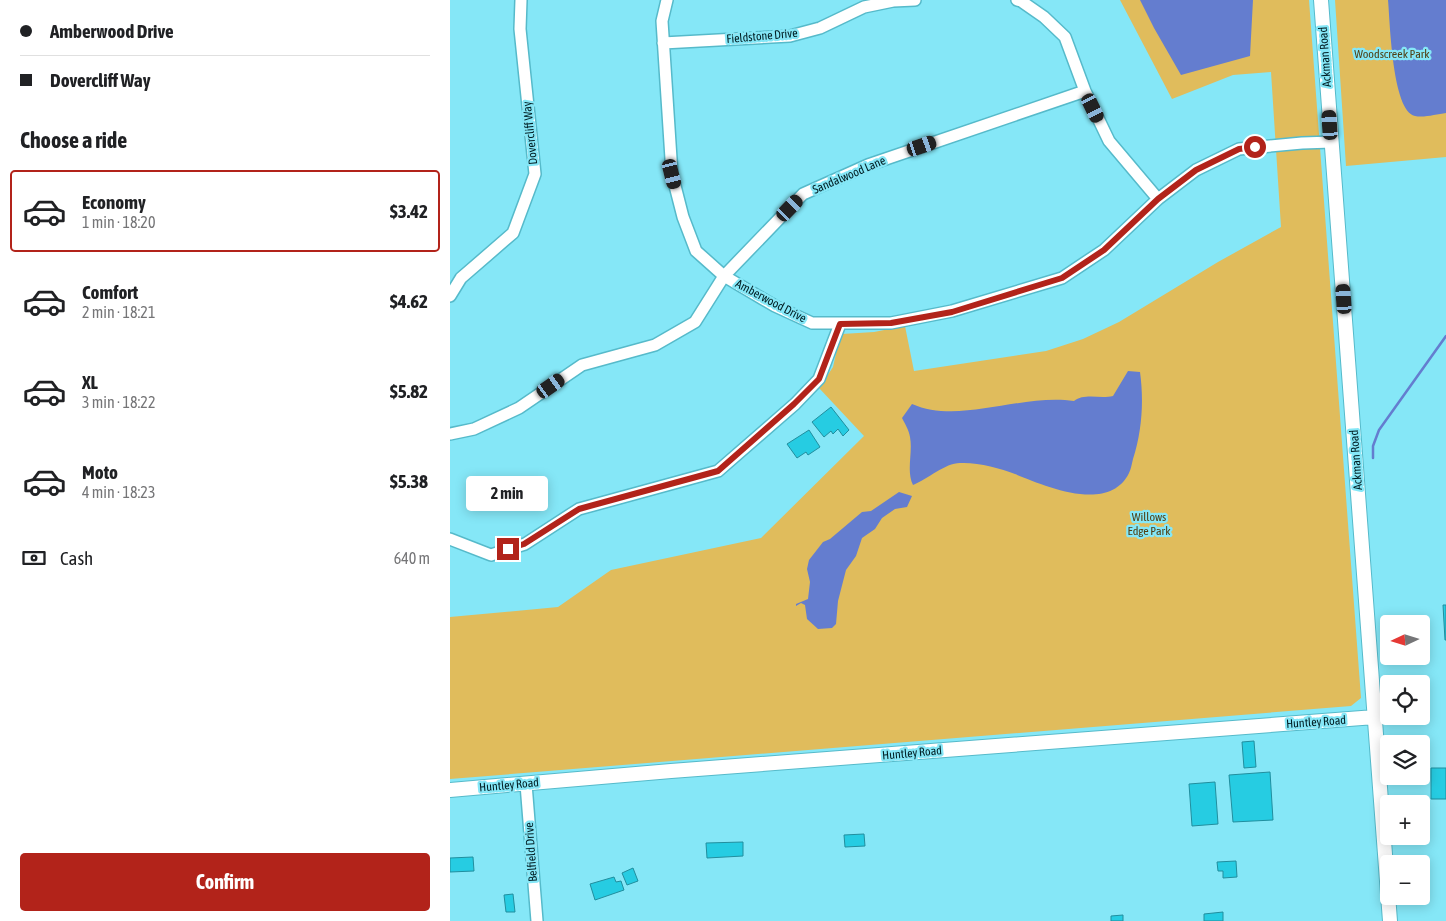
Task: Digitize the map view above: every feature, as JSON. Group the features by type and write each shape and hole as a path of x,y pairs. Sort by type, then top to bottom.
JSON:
{"street":[{"name":"Dovercliff Way","path":"450,296 461,278 513,233 535,174 520,28 521,0"},
{"name":"Amberwood Drive","path":"667,0 662,21 672,174 683,217 696,251 724,276 775,306 812,322 840,324 891,323 952,312 1062,278 1104,250 1158,199 1196,170 1239,149 1332,142"},
{"name":"Fieldstone Drive","path":"663,43 790,36 820,28 864,7 893,1 915,0"},
{"path":"1017,0 1044,17 1065,37 1085,91 1110,141 1158,199"},
{"name":"Ackman Road","path":"1321,0 1390,921"},
{"name":"Sandalwood Lane","path":"450,434 474,429 519,408 582,365 655,345 695,322 724,276 803,194 868,165 1085,91"},
{"path":"450,272 461,278"},
{"path":"450,539 491,555 524,544 579,509 718,471 794,404 819,379 840,324"},
{"name":"Huntley Road","path":"450,790 671,771 1375,718"},
{"name":"Belfield Drive","path":"526,784 536,921"}],"green space":[{"name":"Willows Edge Park","path":"1120,0 1309,0 1361,698 1351,706 450,779 450,617 558,607 611,570 761,538 864,436 819,388 833,367 842,334 874,332 905,326 914,371 1046,351 1083,339 1119,322 1218,262 1281,227 1271,72 1233,75 1172,99"},
{"name":"Woodscreek Park","path":"1335,0 1446,0 1446,157 1346,166"}],"water":[{"path":"1140,0 1253,0 1250,56 1181,75"},
{"path":"1388,0 1446,0 1446,113 1415,116 1407,110 1401,99 1391,45"},
{"path":"1128,371 1140,372 1142,405 1140,427 1129,473 1120,485 1107,492 1092,494 1059,490 1009,472 981,464 967,463 954,464 942,468 913,485 910,474 910,437 902,418 912,404 931,410 950,411 1034,401 1074,401 1082,397 1108,397 1113,396"},
{"path":"899,492 912,496 907,507 895,509 882,518 875,529 862,538 856,556 846,570 838,601 836,624 832,628 818,629 807,619 805,605 801,603 796,606 796,604 808,599 810,582 807,569 809,560 823,542 830,539 862,512 871,511"}],"building":[{"path":"831,407 849,430 843,436 838,429 833,434 831,431 824,437 812,422"},
{"path":"809,430 820,447 808,455 806,452 797,458 787,444"},
{"path":"1443,605 1446,605 1446,640 1445,640"},
{"path":"1254,741 1256,767 1244,768 1242,742"},
{"path":"1431,768 1446,768 1446,799 1431,799"},
{"path":"1270,772 1273,820 1233,822 1229,775"},
{"path":"1215,782 1218,824 1192,826 1189,784"},
{"path":"864,834 865,846 845,847 844,835"},
{"path":"743,842 743,856 707,858 706,843"},
{"path":"473,857 474,871 450,872 450,858"},
{"path":"1236,861 1237,877 1223,878 1223,871 1218,871 1217,862"},
{"path":"633,868 638,881 627,885 622,873"},
{"path":"614,877 616,882 621,881 624,890 595,900 590,884"},
{"path":"513,894 515,912 506,912 504,895"},
{"path":"1223,912 1223,921 1204,921 1204,914"},
{"path":"1123,915 1123,921 1111,921 1111,916"}],"waterway":[{"path":"1373,458 1373,446 1379,430 1446,336"}],"route":[{"path":"508,549 524,544 579,509 718,471 794,404 819,379 840,324 891,323 952,312 1062,278 1104,250 1158,199 1196,170 1239,149 1255,147"}]}
